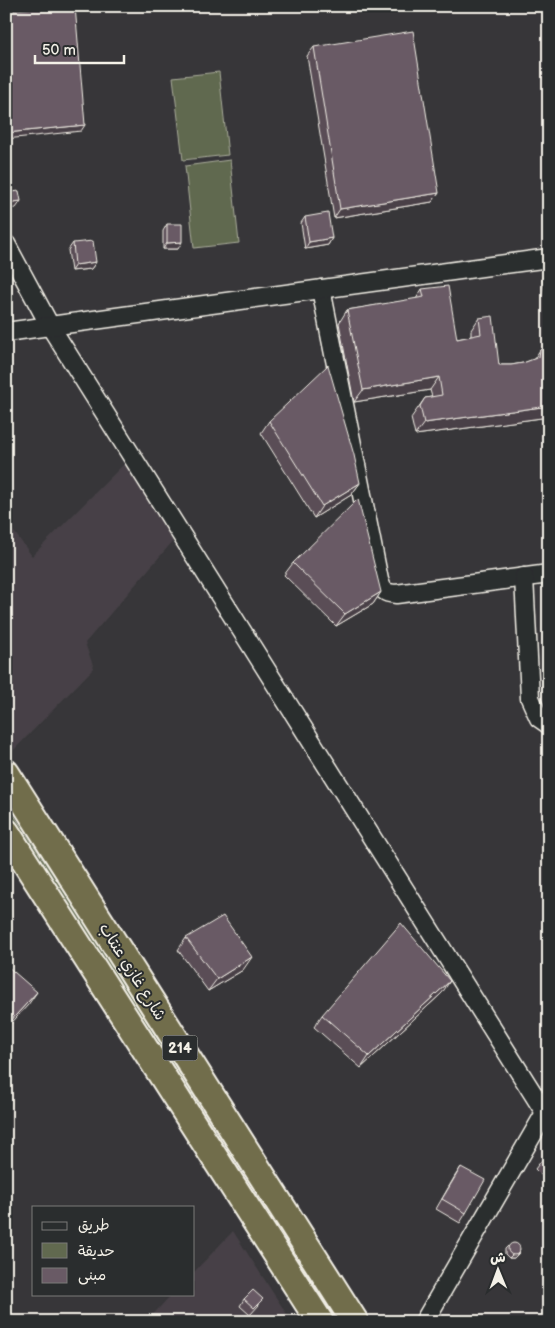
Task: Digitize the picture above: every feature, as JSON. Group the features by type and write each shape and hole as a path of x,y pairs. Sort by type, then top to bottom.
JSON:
{"highway":[{"name":"شارع غازي عنتاب","path":"6,773 354,1322"},
{"name":"214","path":"6,832 320,1322"}],"street":[{"path":"6,244 50,326 548,1112 424,1322"},
{"path":"6,332 549,258"},
{"path":"321,289 382,590 396,594 549,574"},
{"path":"524,577 530,698 539,718 549,725"}],"shaded area":[{"path":"132,456 180,533 85,643 94,668 8,756 6,754 6,521 32,556"},
{"path":"233,1231 292,1322 146,1322 170,1296 195,1296 195,1271"}],"green space":[{"path":"219,72 228,155 183,160 173,77"},
{"path":"230,160 239,243 194,248 185,166"},
{"path":"6,803 87,926 335,1322 329,1322 6,815"}],"building":[{"path":"75,6 85,125 6,133 6,11"},
{"path":"413,31 439,193 340,209 314,47"},
{"path":"19,191 21,201 6,203 6,193"},
{"path":"328,213 332,238 309,242 305,217"},
{"path":"167,224 182,224 182,242 167,243"},
{"path":"93,241 96,262 75,265 73,243"},
{"path":"448,286 457,339 481,334 479,318 493,316 499,365 523,363 539,357 540,350 549,346 549,406 424,423 420,406 425,398 442,395 439,377 363,390 347,310 424,297 422,289"},
{"path":"328,365 354,455 360,483 322,506 269,421"},
{"path":"358,499 381,592 345,614 293,563"},
{"path":"223,916 252,957 217,979 186,938"},
{"path":"401,923 450,981 369,1056 322,1015"},
{"path":"6,965 37,992 6,1026"},
{"path":"549,1153 549,1167 542,1160"},
{"path":"461,1167 485,1180 466,1213 442,1199"},
{"path":"516,1243 519,1244 519,1254 512,1255 509,1254 508,1247 509,1244"},
{"path":"253,1290 263,1299 254,1308 244,1299"}]}
